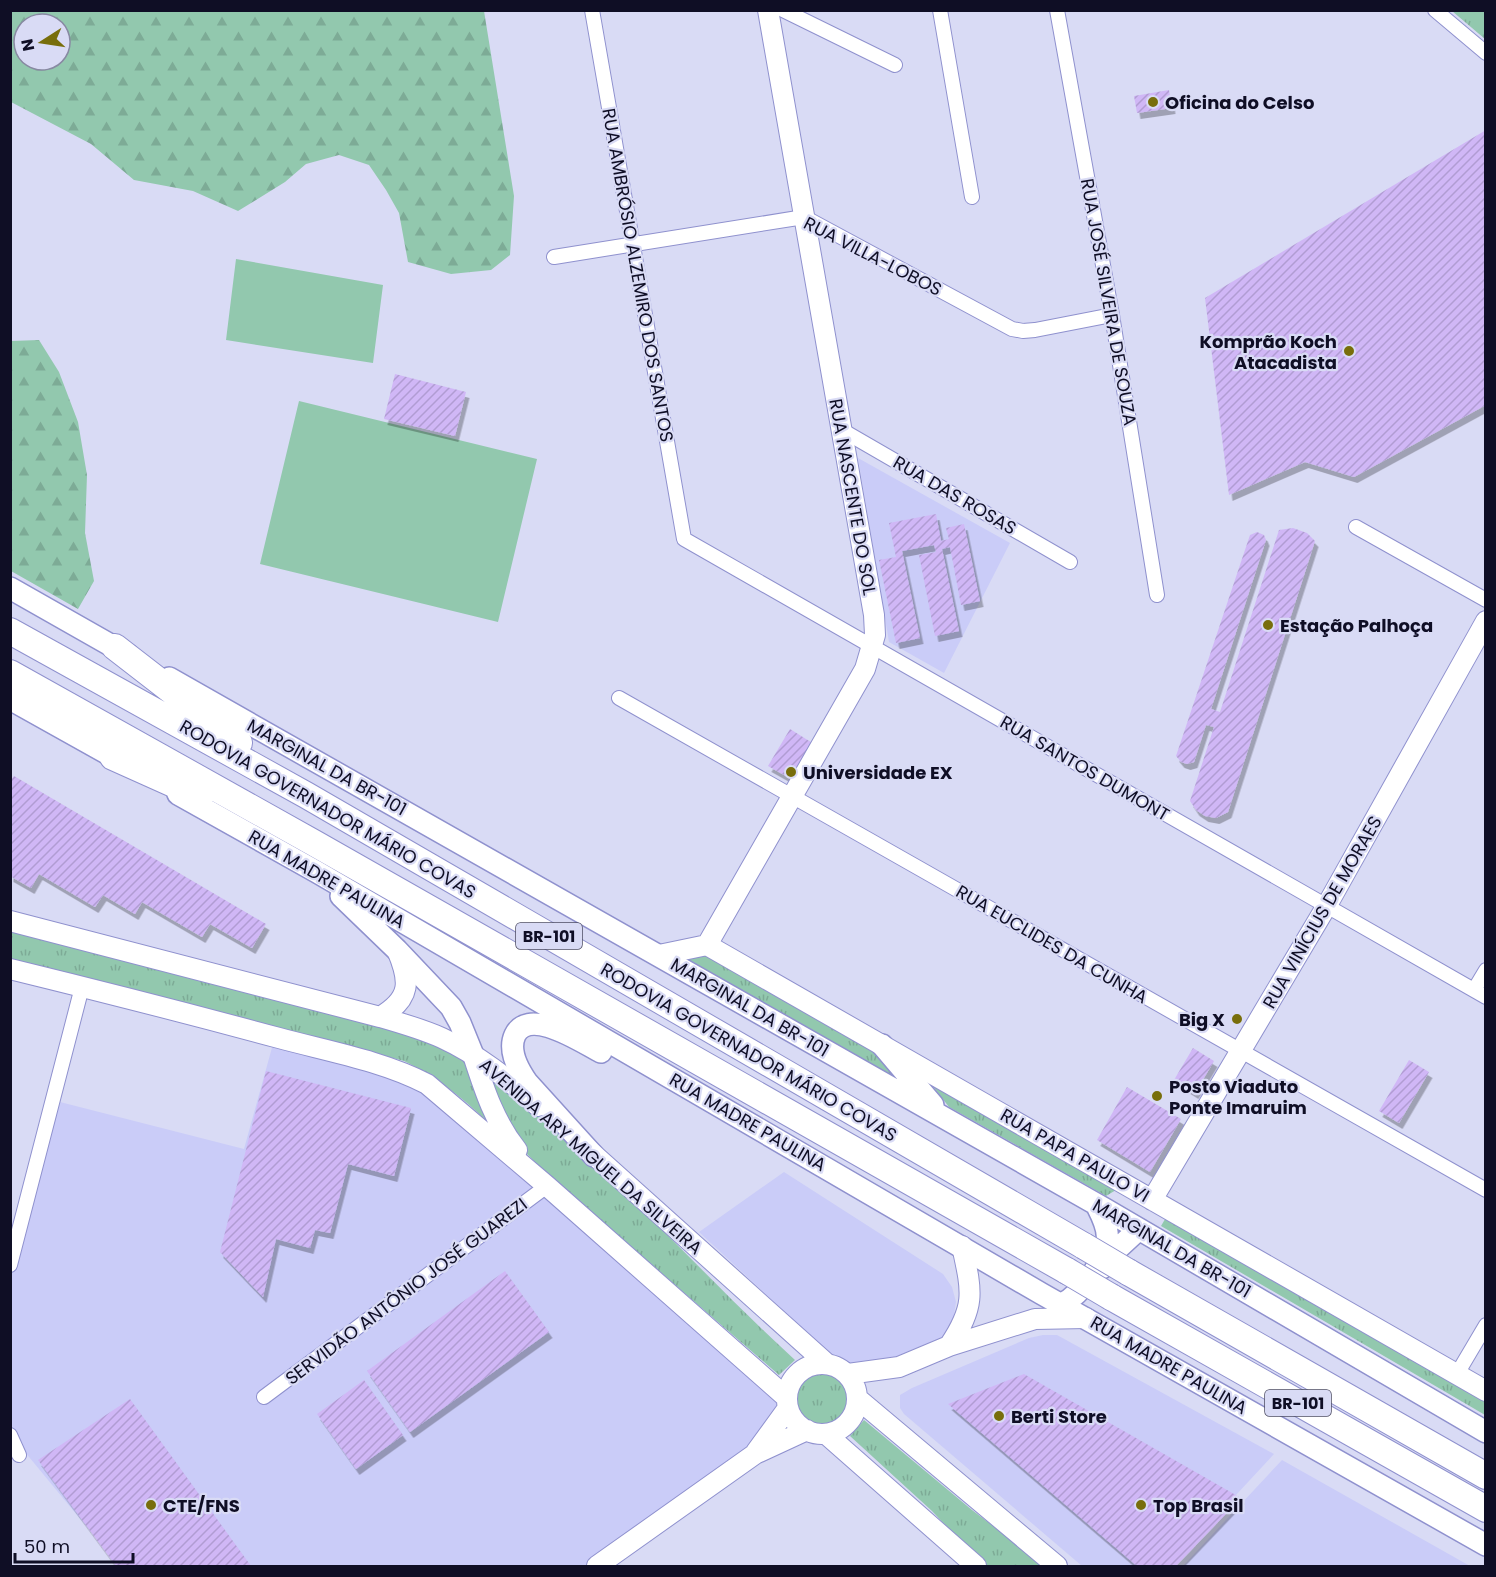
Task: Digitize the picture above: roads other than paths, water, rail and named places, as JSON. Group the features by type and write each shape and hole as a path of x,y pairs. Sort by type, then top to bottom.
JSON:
{"highway":[{"name":"RODOVIA GOVERNADOR MÁRIO COVAS","path":"10,631 306,795 1128,1272 1485,1476"},
{"path":"115,647 306,795"},
{"name":"RODOVIA GOVERNADOR MÁRIO COVAS","path":"10,673 314,843 1485,1509"},
{"path":"113,757 221,806 314,843"}],"main road":[{"name":"MARGINAL DA BR-101","path":"10,588 1096,1204 1485,1432"},
{"name":"RUA MADRE PAULINA","path":"10,699 316,872 1086,1318 1485,1545"},
{"path":"316,872 397,950 451,1007 473,1055"},
{"path":"594,1156 520,1072 513,1053 512,1041 517,1031 527,1023 549,1026 656,1077 675,1080"},
{"path":"882,1045 943,1117"},
{"path":"1062,1304 1081,1289 1092,1275 1107,1241 1107,1230 1096,1204"},
{"path":"1086,1318 1085,1306 1096,1277 1113,1252 1138,1229"}],"street":[{"name":"RUA AMBRÓSIO ALZEMIRO DOS SANTOS","path":"591,10 684,539"},
{"name":"RUA NASCENTE DO SOL","path":"707,945 865,669 875,635 874,615 768,10"},
{"path":"783,10 895,65"},
{"path":"940,10 972,197"},
{"name":"RUA JOSÉ SILVEIRA DE SOUZA","path":"1057,10 1112,315 1157,595"},
{"path":"1435,10 1485,53"},
{"name":"RUA VILLA-LOBOS","path":"554,257 804,217 1012,328 1023,331 1035,330 1112,315"},
{"name":"RUA DAS ROSAS","path":"840,429 1070,562"},
{"path":"1356,527 1485,600"},
{"name":"RUA SANTOS DUMONT","path":"684,539 1480,994"},
{"name":"RUA VINÍCIUS DE MORAES","path":"1152,1200 1326,907 1485,621"},
{"name":"RUA EUCLIDES DA CUNHA","path":"619,699 1485,1190"},
{"name":"AVENIDA ARY MIGUEL DA SILVEIRA","path":"10,921 380,1017 443,1038 508,1079 827,1364"},
{"path":"659,955 707,945"},
{"name":"RUA PAPA PAULO VI","path":"707,945 1485,1391"},
{"path":"380,1017 398,1004 405,992 405,969 397,950"},
{"path":"10,969 338,1054 412,1076 448,1100 545,1184 788,1403"},
{"path":"1480,994 1485,970"},
{"path":"10,1265 82,987"},
{"path":"473,1055 489,1104 504,1133 545,1184"},
{"name":"SERVIDÃO ANTÔNIO JOSÉ GUAREZI","path":"264,1397 545,1184"},
{"path":"949,1347 963,1324 969,1308 968,1273 962,1246"},
{"path":"1057,1566 858,1396 848,1374 842,1369 827,1364 815,1364 804,1368 789,1386 788,1403 792,1417 807,1430 826,1434 845,1426 856,1409 858,1396 899,1367 949,1347 1035,1319 1086,1318"},
{"path":"1457,1374 1485,1325"},
{"path":"848,1374 899,1367"},
{"path":"755,1454 788,1403"},
{"path":"597,1566 755,1454 807,1430"},
{"path":"826,1434 975,1566"},
{"path":"10,1435 19,1455"}],"place":[{"name":"Oficina do Celso","path":"1153,102"},
{"name":"Komprão Koch Atacadista","path":"1349,351"},
{"name":"Estação Palhoça","path":"1268,625"},
{"name":"Universidade EX","path":"791,772"},
{"name":"Big X","path":"1237,1019"},
{"name":"Posto Viaduto Ponte Imaruim","path":"1157,1096"},
{"name":"Berti Store","path":"999,1416"},
{"name":"CTE/FNS","path":"151,1505"},
{"name":"Top Brasil","path":"1141,1505"}]}
